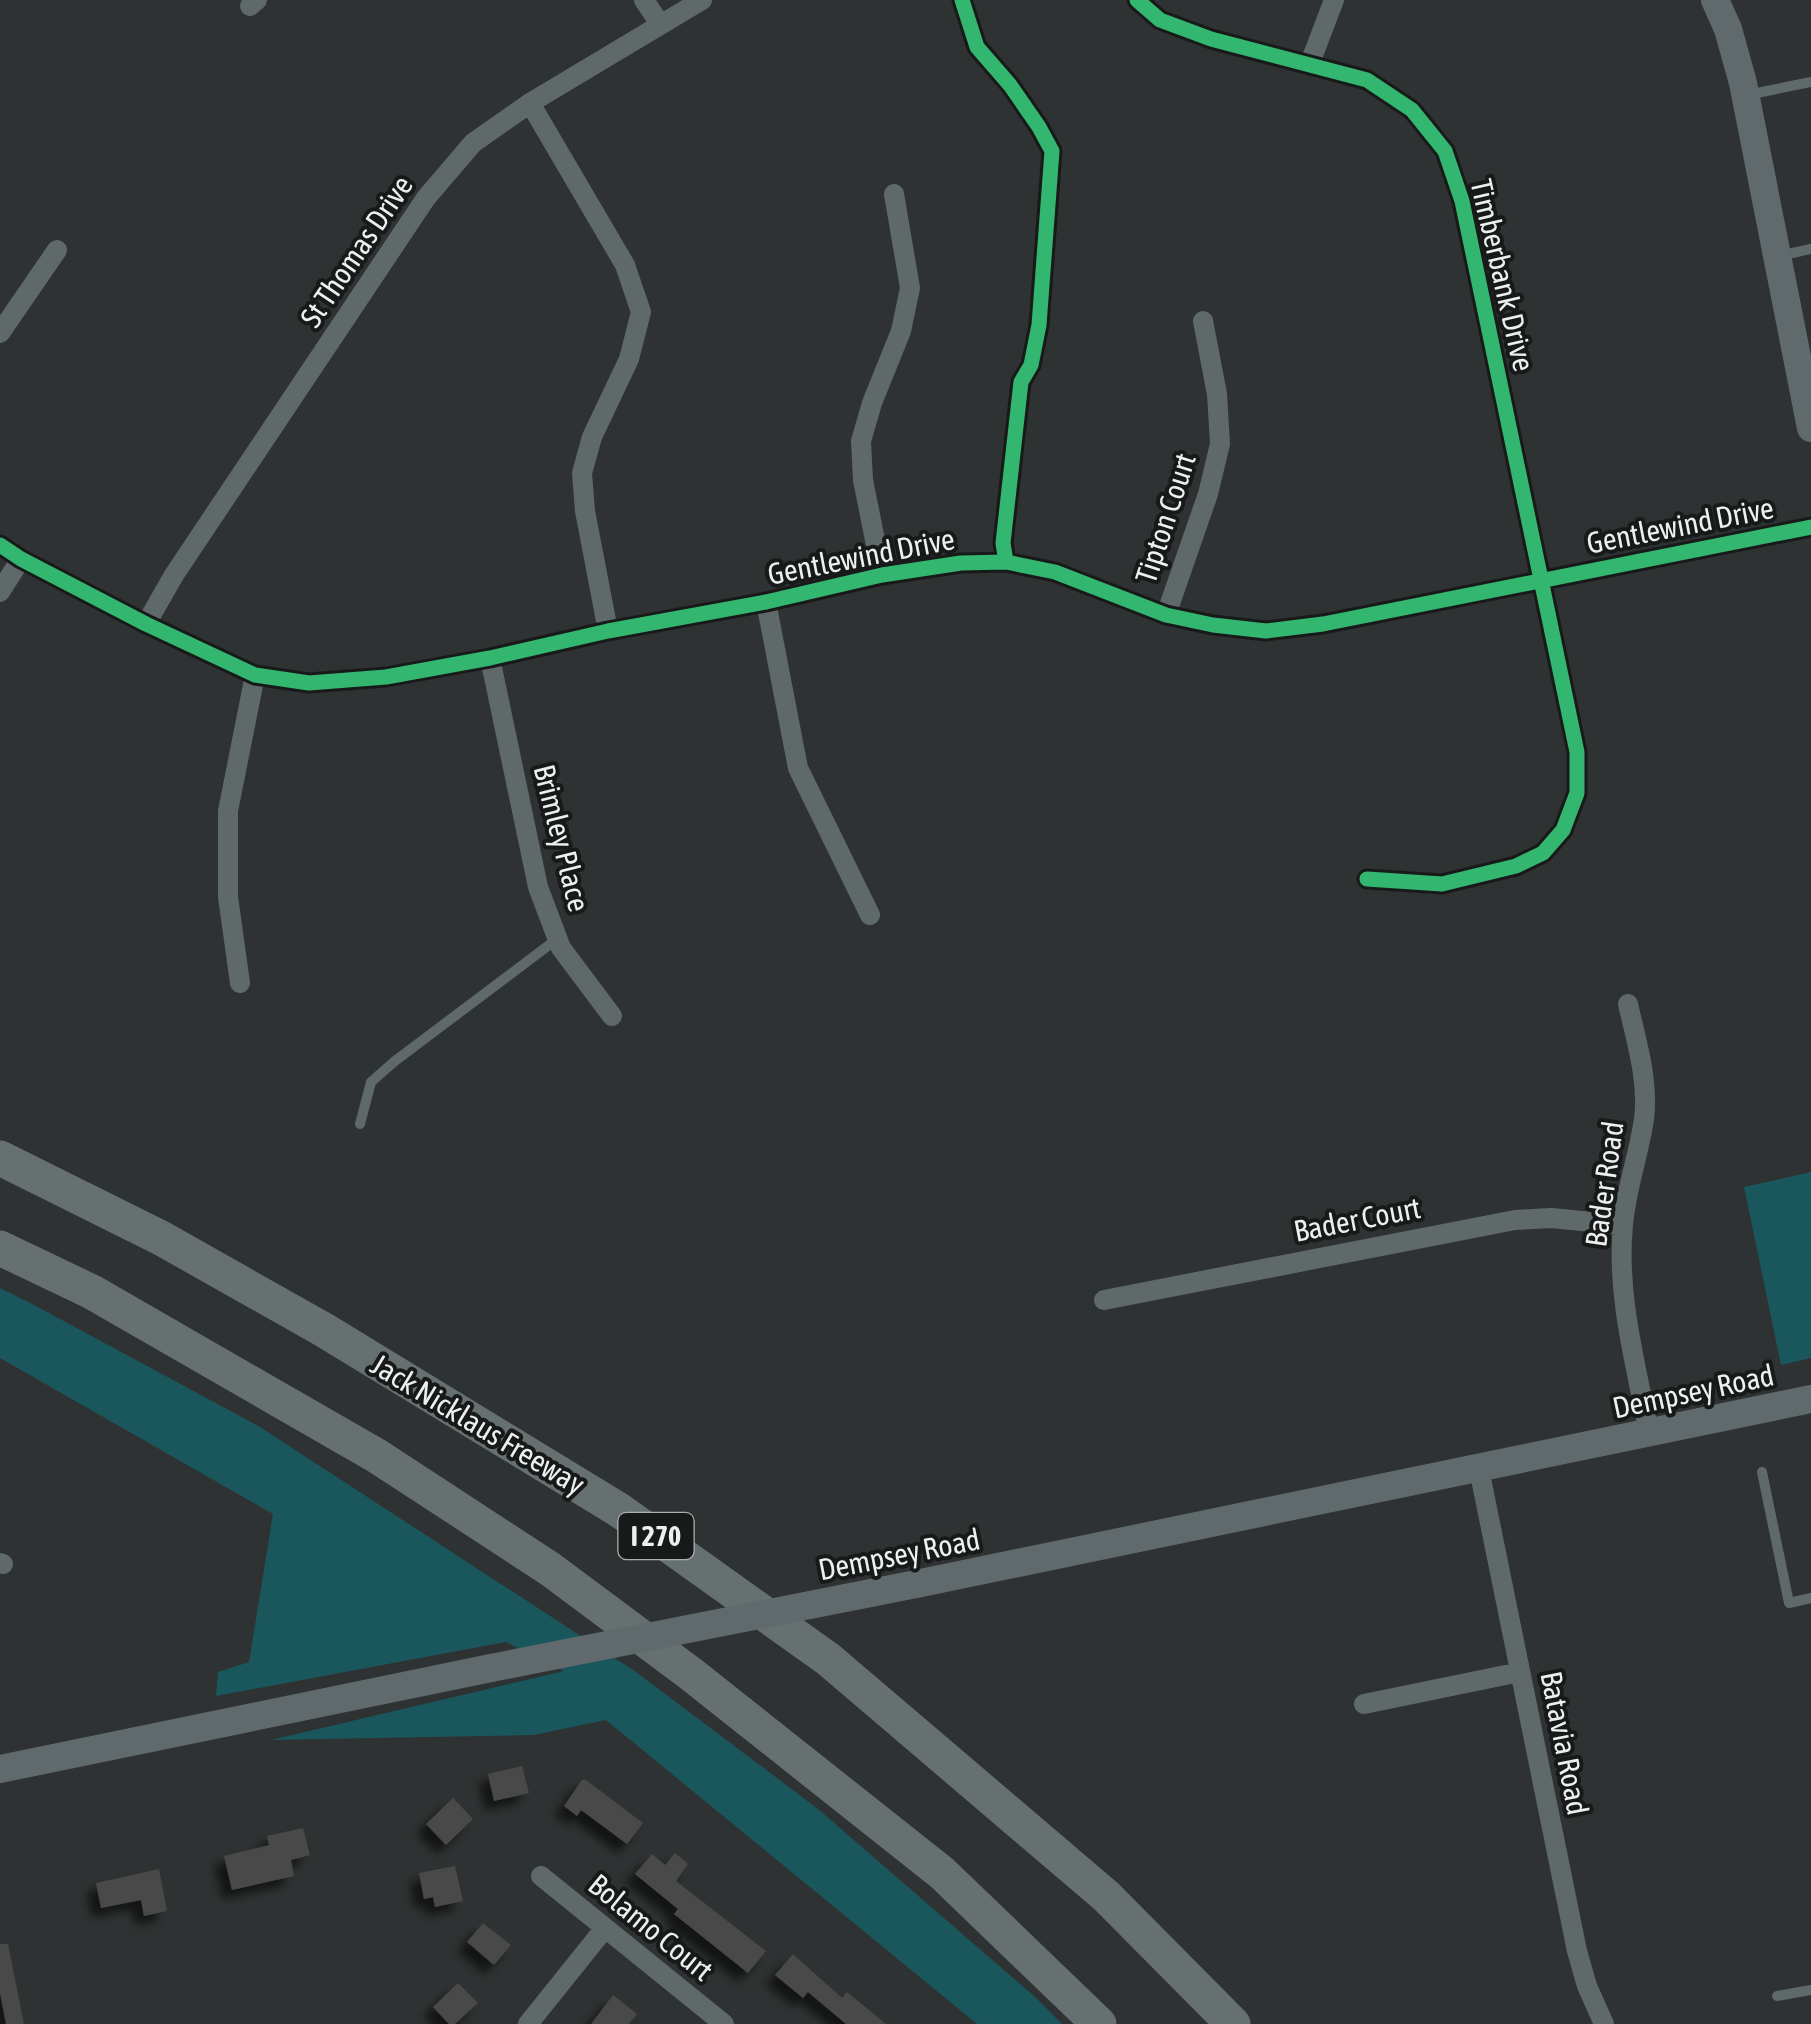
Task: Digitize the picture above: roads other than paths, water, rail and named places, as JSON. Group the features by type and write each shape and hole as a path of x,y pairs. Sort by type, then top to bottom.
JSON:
{"highway":[{"name":"Jack Nicklaus Freeway","path":"0,1158 161,1238 324,1330 619,1510 828,1659 1106,1896 1233,2024"},
{"path":"0,1248 92,1292 377,1456 550,1569 691,1674 942,1873 1099,2024"}],"main road":[{"path":"1715,0 1728,29 1746,96 1811,428"},
{"name":"Dempsey Road","path":"0,1769 1811,1399"}],"street":[{"path":"644,0 660,24"},
{"name":"St Thomas Drive","path":"146,624 426,198 473,143 530,103 702,0"},
{"name":"Timberbank Drive","path":"1138,0 1160,20 1211,39 1367,80 1412,110 1444,151 1462,201 1576,752 1577,793 1563,830 1543,853 1516,866 1442,884 1366,879"},
{"path":"1310,63 1334,0"},
{"path":"530,103 626,265 641,312 629,359 592,437 582,473 584,511 608,631"},
{"path":"882,575 863,480 861,441 901,330 910,288 894,194"},
{"path":"0,332 57,250"},
{"name":"Tipton Court","path":"1166,615 1208,494 1220,444 1217,394 1203,321"},
{"name":"Gentlewind Drive","path":"0,545 21,560 146,624 255,675 309,683 386,677 490,658 882,575 961,563 1006,562 1055,572 1166,615 1266,631 1323,624 1811,527"},
{"path":"0,592 21,560"},
{"path":"766,602 798,768 870,915"},
{"name":"Brimley Place","path":"490,658 538,886 560,948 612,1016"},
{"path":"240,983 228,897 228,812 255,675"},
{"name":"Bader Road","path":"1628,1004 1640,1056 1645,1116 1623,1225 1622,1270 1649,1432"},
{"name":"Bader Court","path":"1104,1300 1515,1220 1551,1218 1623,1225"},
{"name":"Batavia Road","path":"1479,1469 1576,1952 1604,2024"},
{"path":"1364,1704 1520,1672"},
{"name":"Bolamo Court","path":"541,1876 724,2024"},
{"path":"528,2024 605,1928"}],"lane":[{"path":"1746,96 1811,82"},
{"path":"1778,257 1811,249"},
{"path":"360,1124 372,1082 395,1060 558,939"},
{"path":"1762,1472 1790,1603 1811,1598"},
{"path":"1776,1996 1811,1990"}]}
